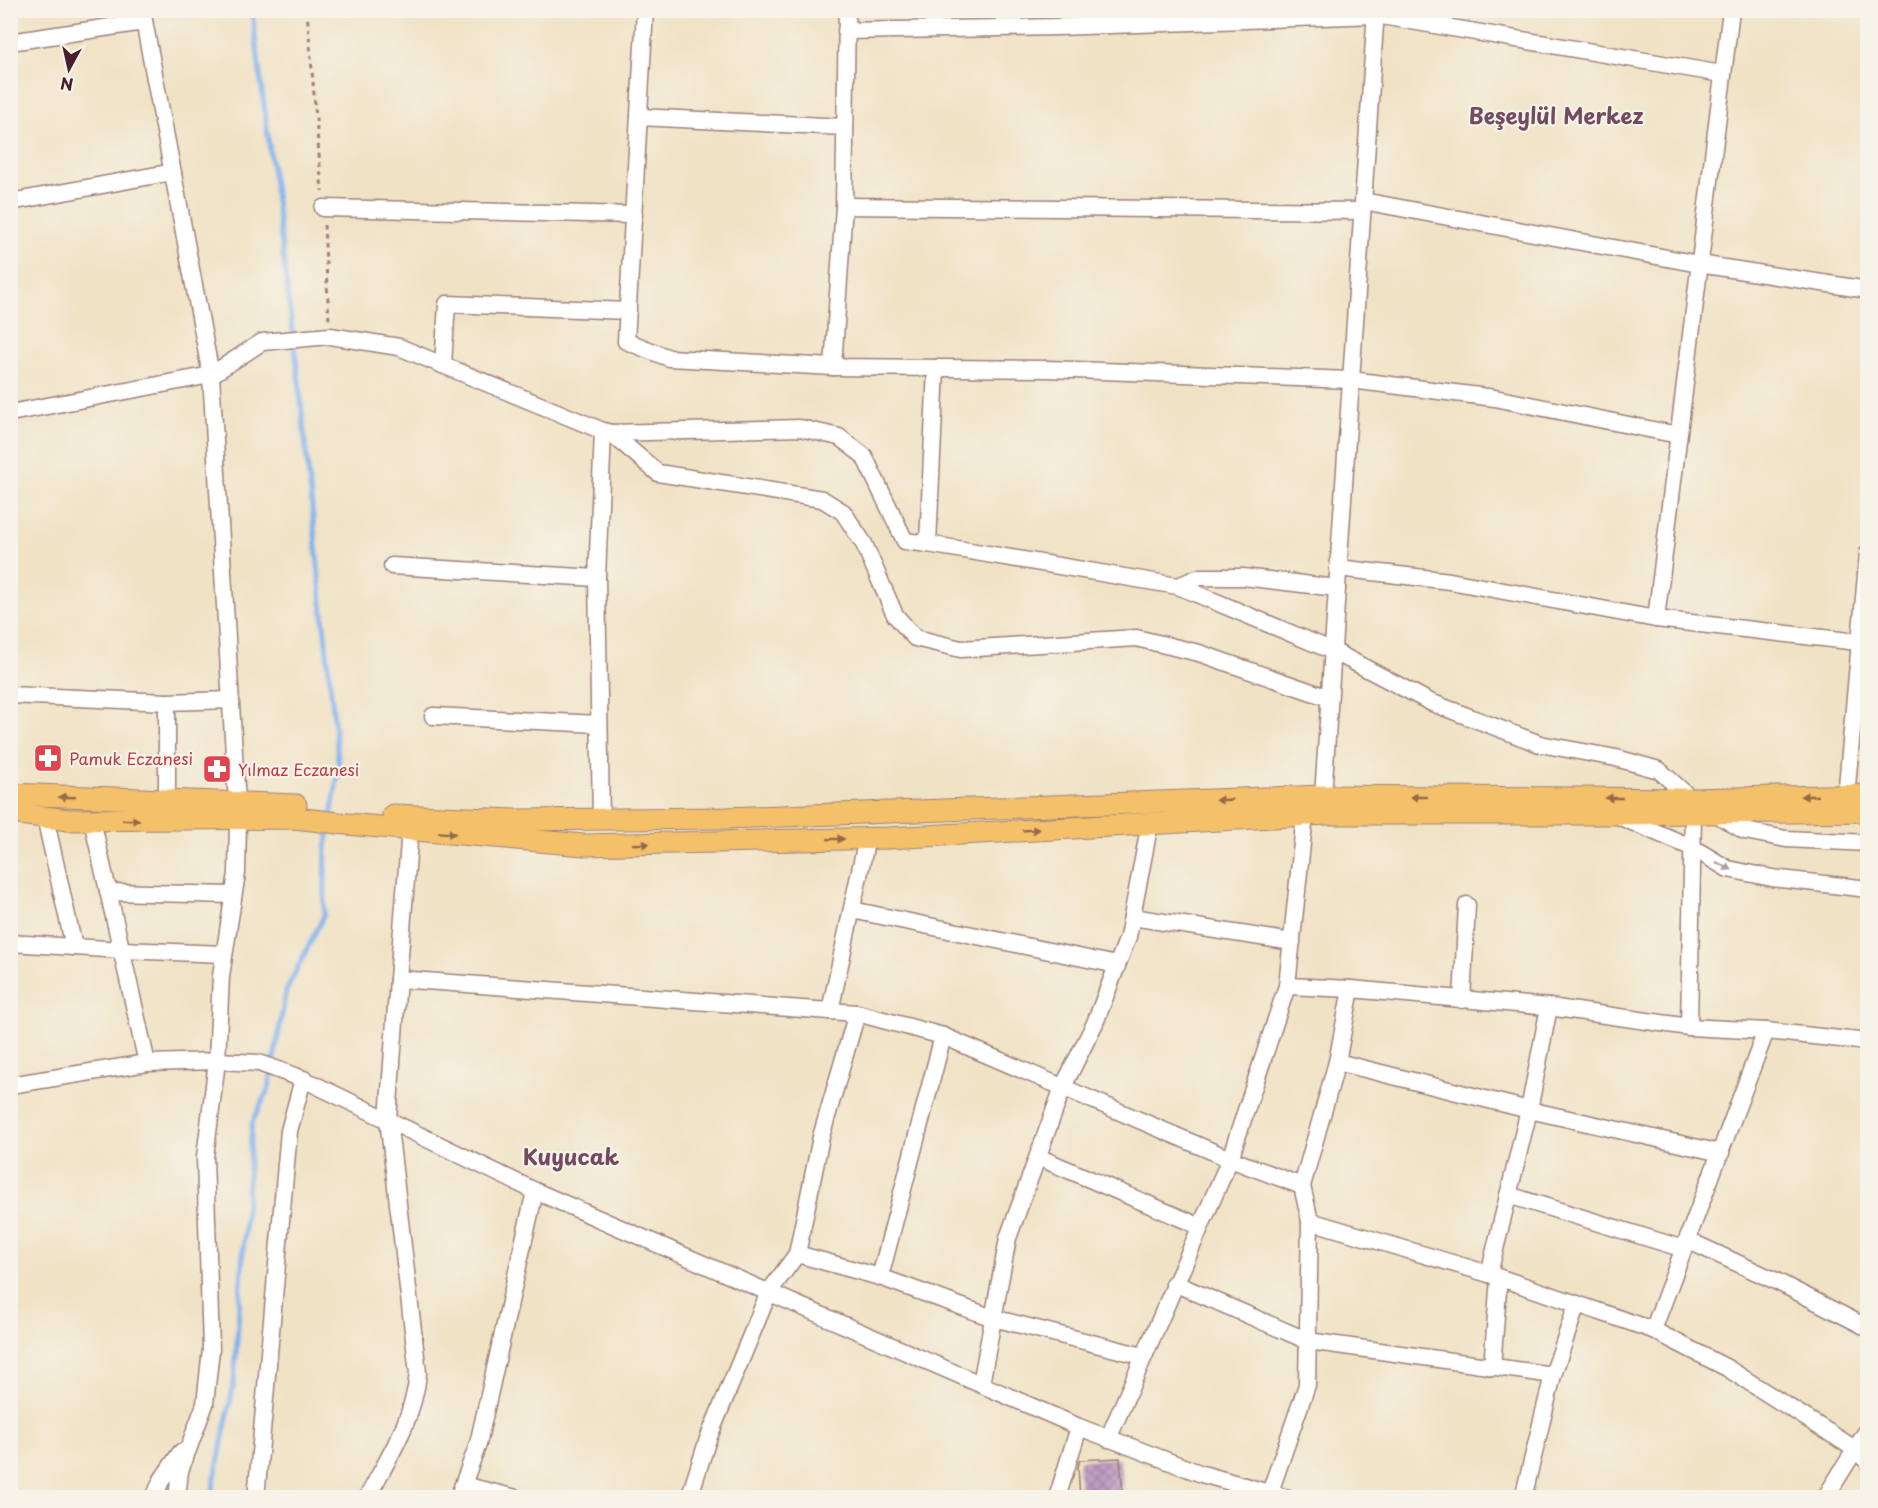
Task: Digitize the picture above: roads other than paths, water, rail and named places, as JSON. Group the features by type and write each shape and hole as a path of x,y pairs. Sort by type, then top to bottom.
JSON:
{"main road":[{"path":"10,794 167,800 237,811"},
{"path":"10,813 69,820 92,820 237,811 294,811 584,845 867,838 1305,815 1325,805 1614,814 1692,806 1718,813 1853,801"},
{"path":"410,823 1325,805 1692,806 1853,801 1868,811"},
{"path":"866,813 867,838"}],"street":[{"path":"645,10 626,340 669,358 833,367 1047,369 1351,380 1496,398 1678,435"},
{"path":"833,367 844,206 847,10"},
{"path":"1656,619 1731,10"},
{"path":"846,31 1058,27 1376,13 1722,74"},
{"path":"1325,805 1329,698 1376,13"},
{"path":"10,42 143,16 211,375 237,811 237,873 221,976 217,1061 205,1157 211,1349 205,1404 180,1471 177,1497"},
{"path":"639,117 845,127"},
{"path":"10,202 172,172"},
{"path":"844,206 1362,206 1699,264 1868,290"},
{"path":"323,208 634,215"},
{"path":"443,365 447,304 628,311"},
{"path":"10,413 211,375 262,342 330,336 399,346 607,432 658,473 822,499 843,512 864,544 895,615 915,638 961,649 1136,638 1199,653 1329,698"},
{"path":"928,544 936,368"},
{"path":"607,432 800,428 838,437 864,456 905,541 1178,586 1333,651 1430,702 1540,744 1616,758 1659,770 1692,806 1689,1027"},
{"path":"601,819 597,578 607,432"},
{"path":"1853,801 1858,642 1868,553"},
{"path":"392,566 597,578"},
{"path":"1338,568 1449,581 1656,619 1858,642"},
{"path":"1178,586 1200,577 1243,577 1337,588"},
{"path":"10,695 167,702 231,700"},
{"path":"167,702 167,800"},
{"path":"433,716 599,724"},
{"path":"1718,813 1744,831 1786,839 1868,843"},
{"path":"1614,814 1692,848 1728,869 1772,878 1868,889"},
{"path":"1108,1439 1174,1283 1230,1159 1287,986 1305,815"},
{"path":"45,817 74,947"},
{"path":"92,820 147,1063"},
{"path":"367,1497 410,1418 418,1373 388,1119 410,823"},
{"path":"981,1384 1008,1238 1063,1087 1095,1023 1128,937 1150,823"},
{"path":"830,1011 867,838"},
{"path":"108,892 233,895"},
{"path":"1462,1000 1467,905"},
{"path":"852,910 1117,965"},
{"path":"1132,917 1292,942"},
{"path":"10,943 224,954"},
{"path":"398,979 857,1013 943,1036 1230,1159 1302,1186"},
{"path":"1287,986 1351,989 1549,1007 1689,1027 1766,1030 1868,1042"},
{"path":"1268,1495 1307,1385 1310,1221 1302,1186 1337,1062 1351,989"},
{"path":"1492,1367 1494,1276 1508,1195 1549,1007"},
{"path":"689,1497 708,1439 769,1292 797,1254 821,1137 857,1013"},
{"path":"1653,1330 1766,1030"},
{"path":"880,1277 943,1036"},
{"path":"10,1085 147,1063 217,1061 259,1063 303,1078 535,1191 1079,1427 1202,1474 1268,1495 1287,1497"},
{"path":"1337,1062 1528,1110 1721,1153"},
{"path":"256,1497 289,1131 303,1078"},
{"path":"1038,1157 1199,1226"},
{"path":"516,1497 460,1491 478,1444 535,1191"},
{"path":"1508,1195 1685,1245 1776,1281 1868,1328"},
{"path":"1310,1221 1494,1276 1653,1330 1727,1368 1855,1449 1868,1461"},
{"path":"797,1254 880,1277 993,1318 1143,1356"},
{"path":"1174,1283 1308,1341 1553,1375"},
{"path":"1523,1497 1553,1375 1577,1304"},
{"path":"1057,1497 1079,1427"},
{"path":"1825,1497 1868,1429"},
{"path":"154,1497 161,1481 193,1434"}],"waterway":[{"path":"252,10 299,382 339,768 331,818"},
{"path":"211,1498 234,1383 252,1123 269,1088 286,991 324,915 326,848 330,827"}],"place":[{"name":"Pamuk Eczanesi","path":"48,758"},
{"name":"Yılmaz Eczanesi","path":"217,769"}],"district":[{"name":"Beşeylül Merkez","path":"1556,114"},
{"name":"Kuyucak","path":"571,1155"}]}
